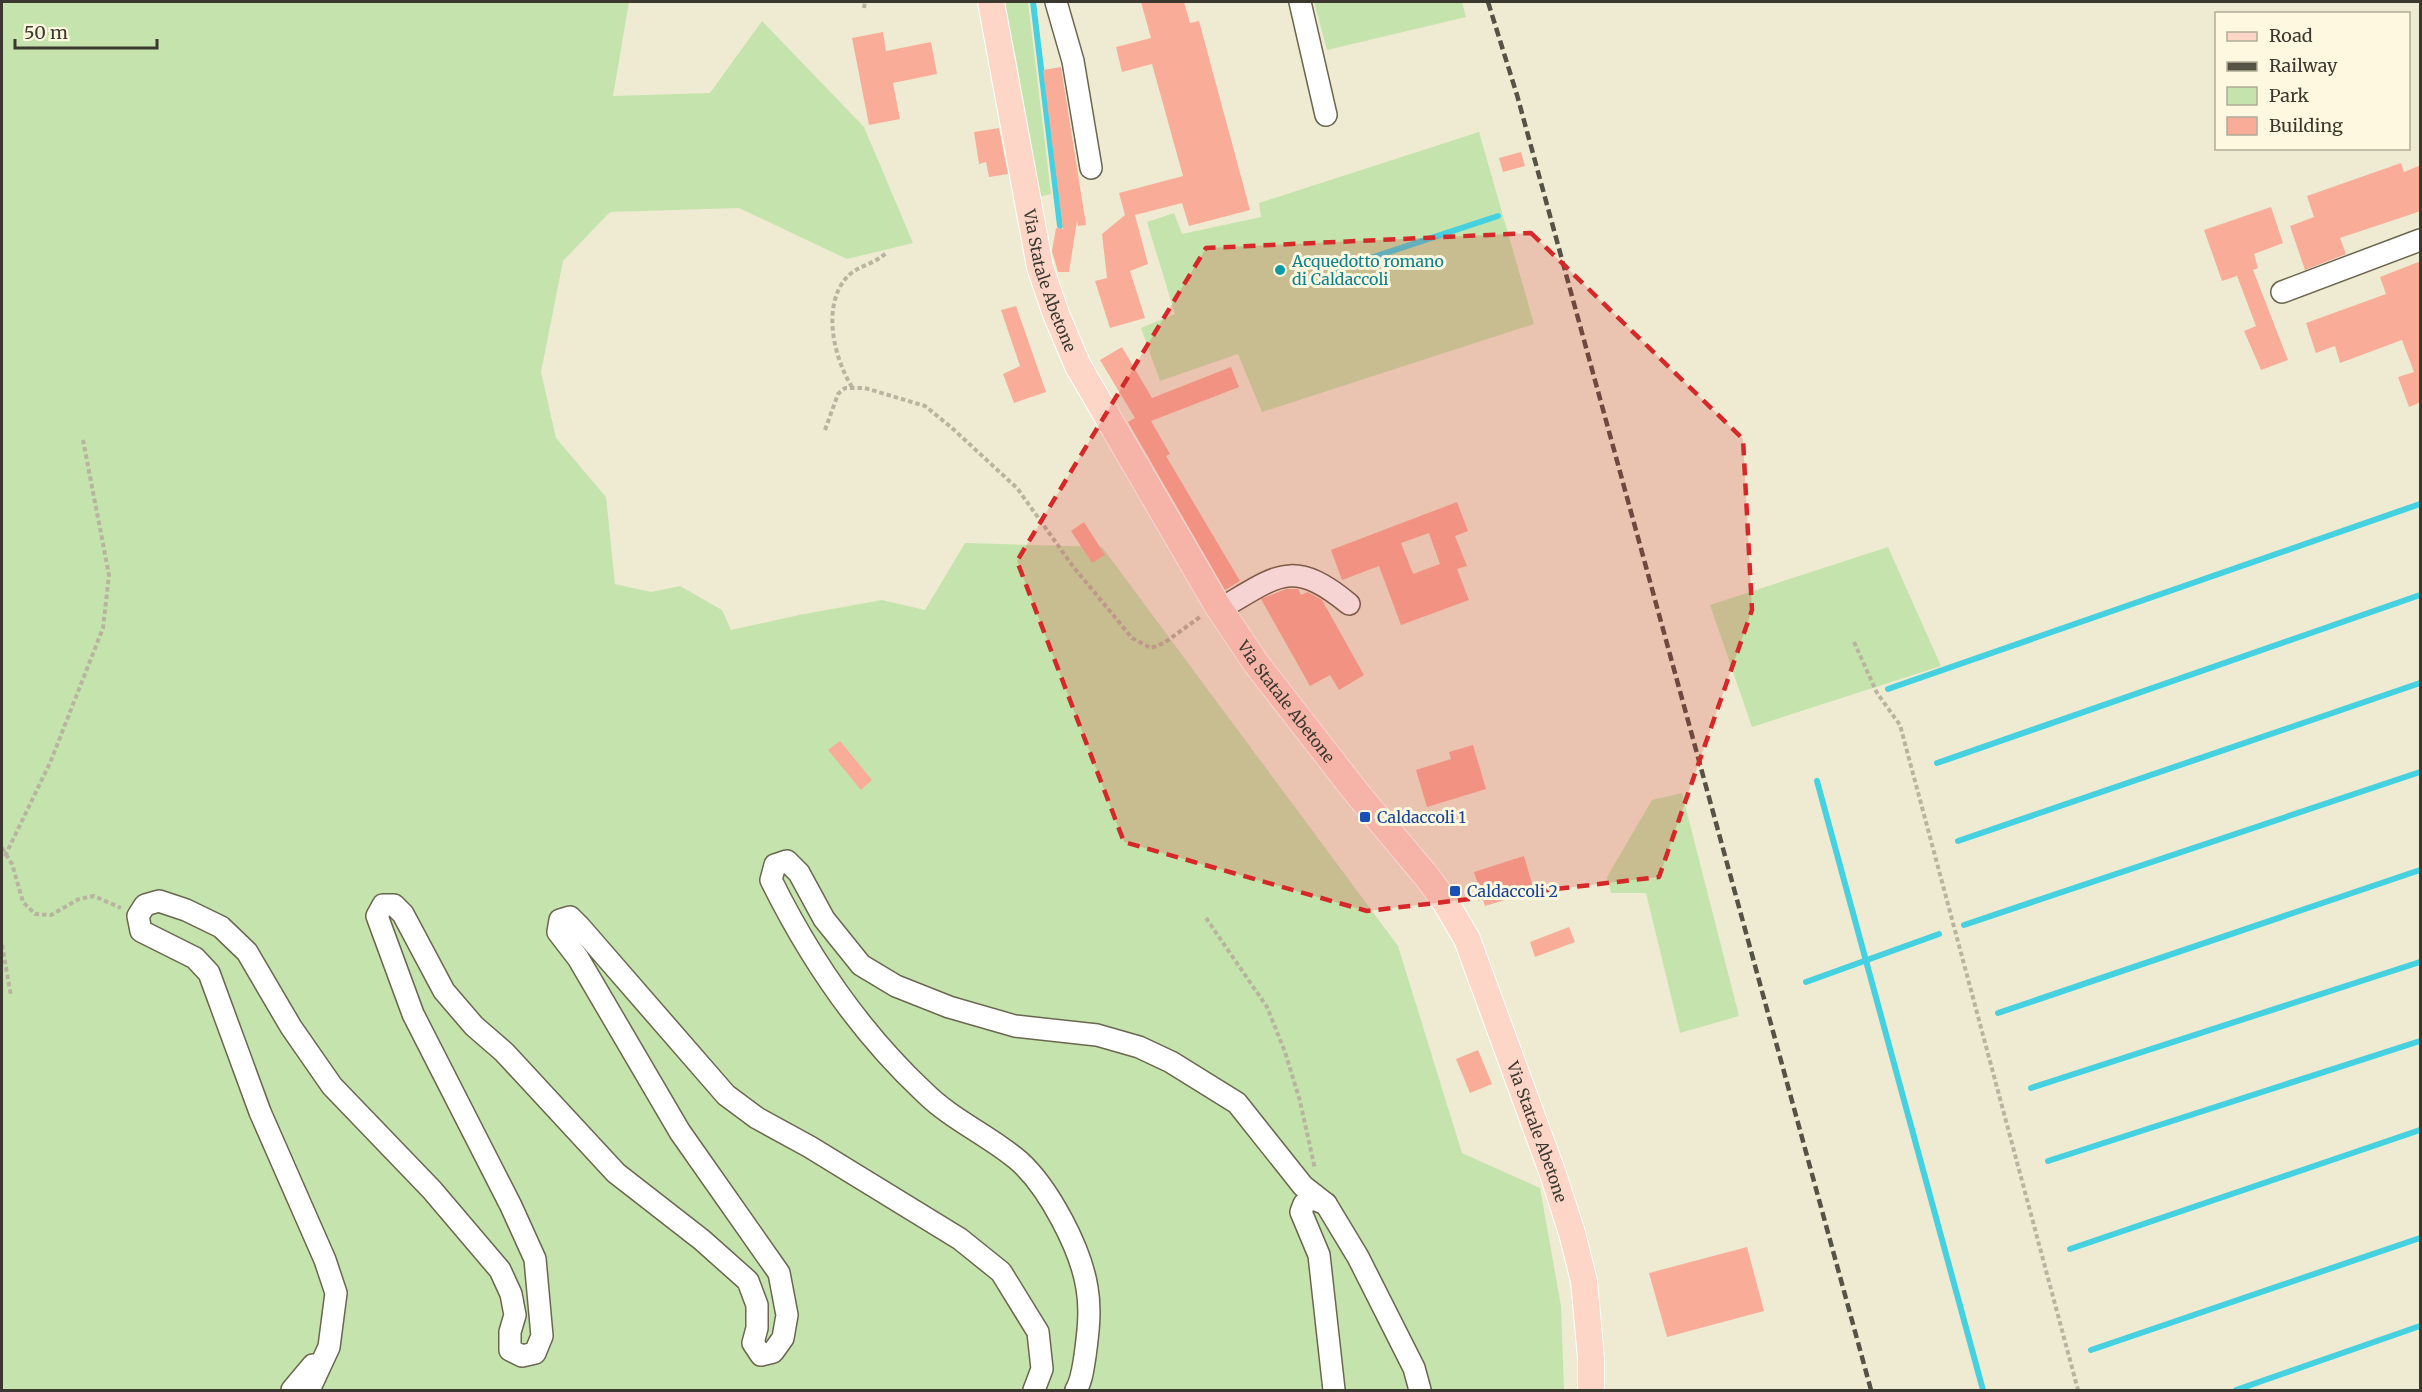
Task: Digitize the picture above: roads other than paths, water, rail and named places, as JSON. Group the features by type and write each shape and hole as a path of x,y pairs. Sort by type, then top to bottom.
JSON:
{"main road":[{"name":"Via Statale Abetone","path":"991,2 1040,267 1056,314 1078,366 1219,607 1287,706 1428,878 1467,939 1553,1174 1572,1233 1584,1281 1591,1358 1591,1390"}],"lane":[{"path":"1056,2 1073,61 1091,168"},
{"path":"1300,2 1326,115"},
{"path":"2282,292 2421,240"},
{"path":"1219,607 1267,582 1301,575 1316,580 1349,604"},
{"path":"1076,1390 1080,1383 1088,1335 1087,1287 1069,1233 1049,1197 1020,1162 968,1127 924,1093 827,981 793,925 771,880 774,865 787,861 799,873 824,919 861,965 896,986 949,1007 1015,1026 1097,1035 1139,1047 1171,1062 1237,1103 1303,1186 1326,1204 1373,1287 1414,1368 1420,1390"},
{"path":"309,1390 329,1347 336,1293 325,1260 260,1112 209,973 195,958 141,931 138,916 145,905 159,901 221,927 247,952 291,1027 332,1086 432,1190 500,1270 511,1294 515,1315 510,1332 510,1350 522,1356 536,1353 542,1336 535,1259 512,1206 413,1014 377,916 383,905 394,905 403,914 444,991 474,1026 504,1052 616,1173 702,1240 748,1281 758,1305 757,1328 753,1343 761,1355 773,1352 783,1338 787,1315 779,1273 680,1132 578,958 558,932 560,920 570,917 580,927 726,1095 757,1118 820,1153 960,1239 1001,1272 1038,1332 1042,1369 1034,1390"},
{"path":"1326,1204 1311,1198 1304,1204 1301,1212 1319,1255 1334,1390"},
{"path":"292,1390 329,1347"}],"waterway":[{"path":"1033,2 1060,226"},
{"path":"1334,270 1498,216"},
{"path":"1888,689 2420,504"},
{"path":"1937,763 2420,595"},
{"path":"1958,841 2420,683"},
{"path":"1964,925 2420,772"},
{"path":"1817,781 1983,1390"},
{"path":"1998,1013 2420,870"},
{"path":"1806,982 1939,934"},
{"path":"2031,1088 2420,962"},
{"path":"2048,1161 2420,1041"},
{"path":"2070,1249 2420,1130"},
{"path":"2091,1350 2420,1238"},
{"path":"2236,1390 2420,1326"}],"railway":[{"path":"1488,2 1517,95 1871,1390"}],"place":[{"name":"Acquedotto romano di Caldaccoli","path":"1280,270"},
{"name":"Caldaccoli 1","path":"1365,817"},
{"name":"Caldaccoli 2","path":"1455,891"}]}
